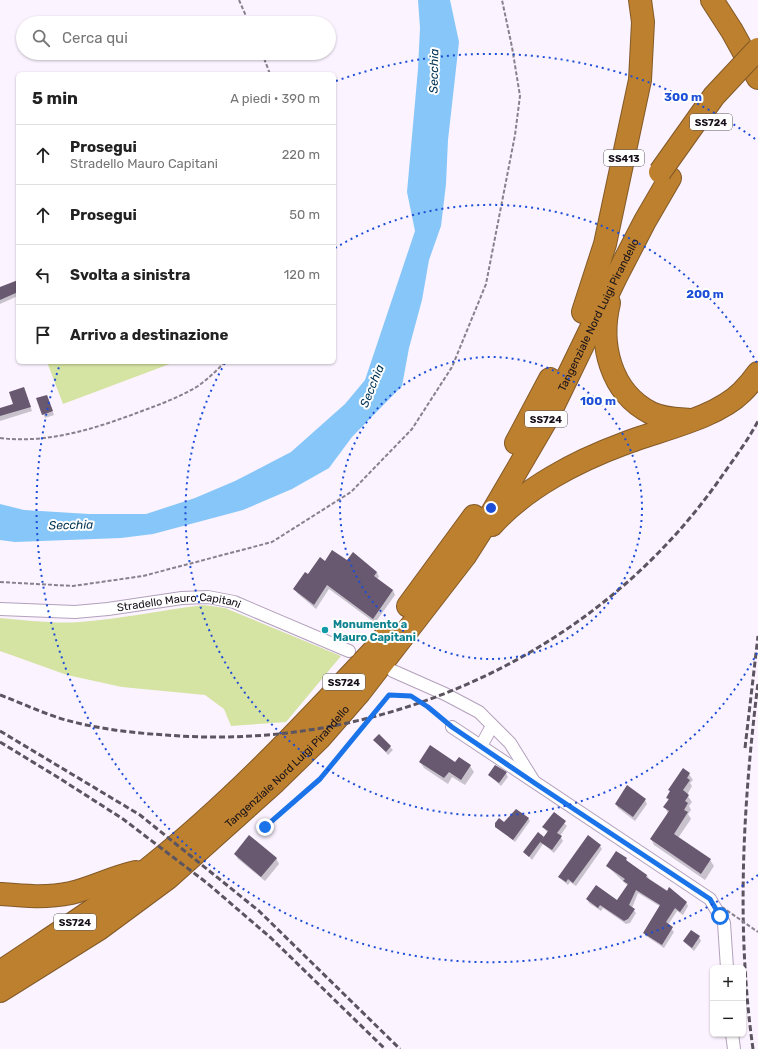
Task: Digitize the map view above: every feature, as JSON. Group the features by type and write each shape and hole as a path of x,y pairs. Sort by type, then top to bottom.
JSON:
{"highway":[{"name":"SS413","path":"583,312 605,244 640,80 643,28 640,0"},
{"path":"712,0 732,31 758,78"},
{"name":"Tangenziale Nord Luigi Pirandello","path":"0,972 69,926 149,868 210,816 272,758 377,647 473,518 545,390 583,312 714,96 758,49"},
{"name":"Tangenziale Nord Luigi Pirandello","path":"0,991 62,954 134,905 168,878 275,782 319,739 360,692 465,556 486,523 548,417 645,221 665,175 726,104 758,71"},
{"path":"616,277 607,311 605,344 610,368 622,388 636,402 651,412 672,419 691,420"},
{"path":"465,556 495,521 538,487 577,464 623,444 691,420 716,409 741,393 758,374"},
{"path":"0,894 38,898 71,893 113,877 149,868"},
{"path":"0,1005 19,987 62,954"}],"street":[{"name":"Stradello Mauro Capitani","path":"0,609 75,612 108,609 182,598 208,597 234,602 349,651"},
{"path":"393,671 445,694 479,712 510,743 536,784"},
{"path":"481,746 492,726"},
{"path":"452,727 710,899 724,923 726,965"},
{"path":"732,1037 734,1049"}],"path":[{"path":"239,0 246,16"},
{"path":"0,582 73,586 143,576 272,542 351,492 412,429 452,367 486,284 515,135 520,96 502,0"},
{"path":"265,60 269,72"},
{"path":"0,438 25,440 59,436 120,419 180,396 204,381 223,364"},
{"path":"265,827 320,779 389,695 411,696 428,707 452,727"},
{"path":"722,908 758,932"}],"green space":[{"path":"48,364 170,364 63,404"},
{"path":"204,605 225,608 341,656 286,722 231,726 224,709 205,695 122,687 67,675 0,651 0,618 50,622 80,622 111,619"}],"water":[{"name":"Secchia","path":"418,0 450,0 459,42 448,140 446,184 441,226 429,260 422,300 409,348 402,386 352,437 329,468 292,489 243,510 153,534 121,538 15,542 0,540 0,504 24,510 89,514 146,514 195,498 235,481 291,452 345,404 365,380 415,231 407,192 418,69 420,28"}],"building":[{"path":"16,281 16,293 0,300 0,287"},
{"path":"24,387 31,407 0,416 0,408 13,404 9,392"},
{"path":"47,395 53,411 42,415 36,398"},
{"path":"332,550 347,560 353,552 377,572 374,576 393,590 373,619 327,585 314,605 293,589 305,572 308,574 320,557 325,561"},
{"path":"379,734 391,746 386,752 373,740"},
{"path":"430,745 455,762 459,757 471,765 461,780 449,772 444,778 419,762"},
{"path":"495,765 507,772 499,783 488,775"},
{"path":"683,768 690,773 687,778 690,780 683,790 689,795 685,801 688,803 684,810 688,812 674,834 711,859 701,874 650,839 669,811 663,807 669,799 666,798 670,791 668,790"},
{"path":"627,785 646,799 633,817 615,804"},
{"path":"516,809 529,818 513,840 495,827 495,823 499,818 504,822"},
{"path":"554,812 566,821 557,833 562,836 552,850 540,842 548,831 542,827"},
{"path":"538,832 544,837 529,857 523,852"},
{"path":"249,835 277,858 261,877 234,854"},
{"path":"588,835 601,845 573,883 568,879 566,882 558,877"},
{"path":"616,851 647,875 646,877 667,891 669,887 687,902 680,912 675,908 666,922 673,927 662,945 643,933 660,905 636,890 629,905 635,909 628,919 624,921 600,905 598,908 586,899 596,885 617,900 628,884 623,881 625,879 606,866"},
{"path":"691,930 700,936 692,948 683,941"}],"railway":[{"path":"0,695 50,715 90,726 166,735 247,736 327,727 405,707 480,678 551,640 615,592 674,537 724,473 758,421"},
{"path":"745,748 758,636"},
{"path":"753,1049 744,958 743,912 745,820 748,774 758,683"},
{"path":"0,731 140,815 259,911 400,1049"},
{"path":"0,742 123,819 207,883 271,938 385,1049"}],"place":[{"name":"Monumento a Mauro Capitani","path":"325,630"}],"route":[{"path":"265,827 320,779 389,695 411,696 428,707 452,727 710,899 720,916"}]}
